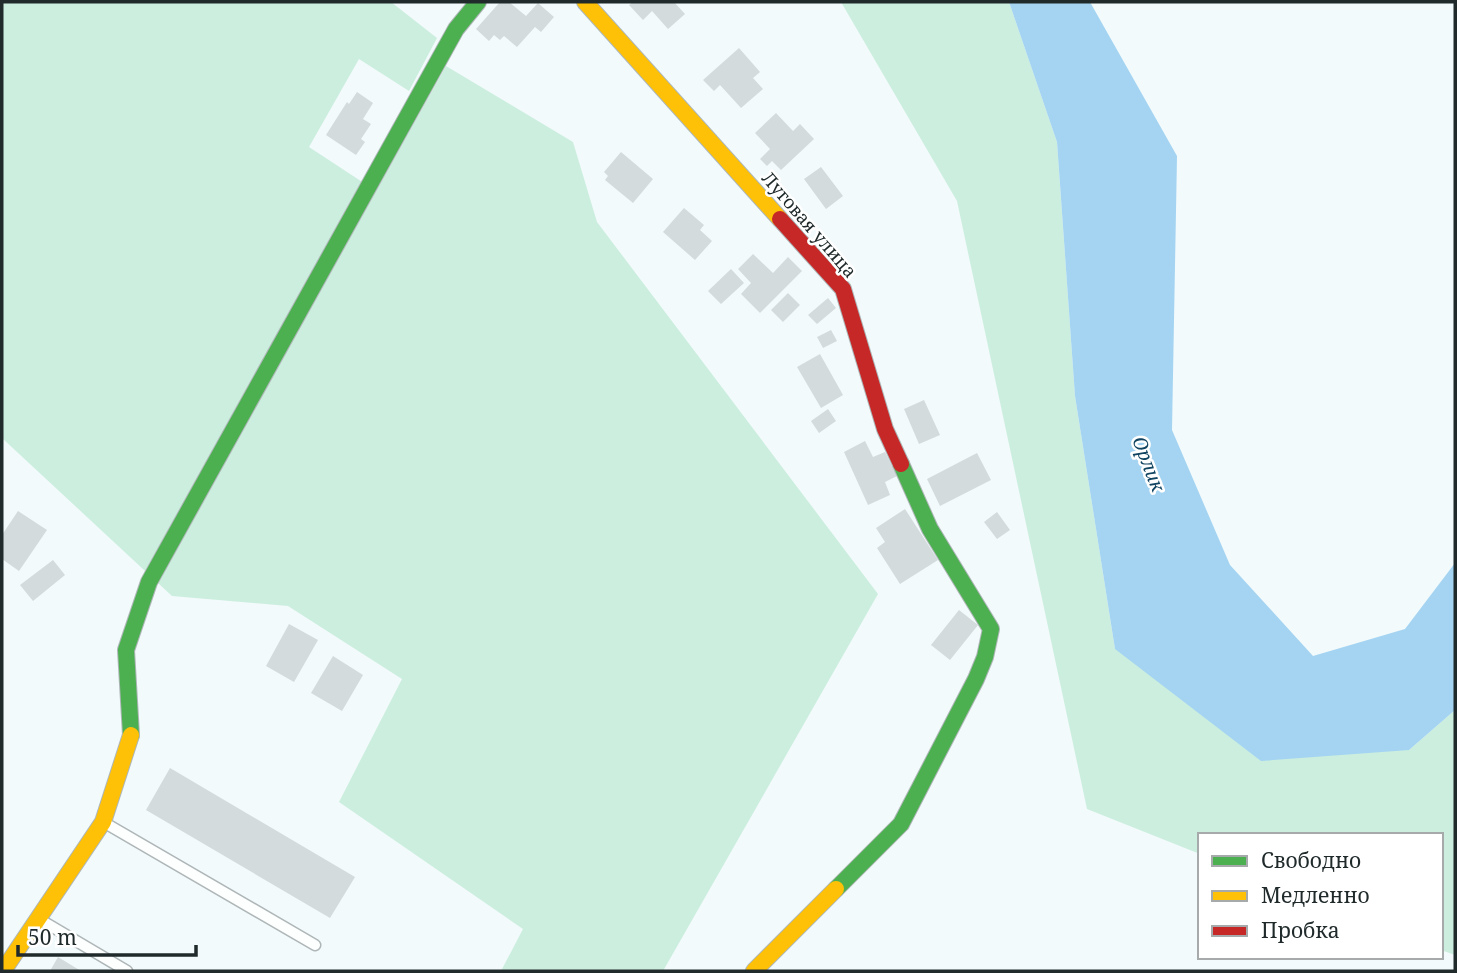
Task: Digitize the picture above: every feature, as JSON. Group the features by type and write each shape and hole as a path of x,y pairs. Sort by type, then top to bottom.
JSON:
{"street":[{"path":"3,971 103,822 131,735 126,649 149,582 456,29 478,2"},
{"name":"Луговая улица","path":"585,2 843,289 885,429 930,529 991,629 985,657 976,679 901,824 754,971"}],"lane":[{"path":"103,822 315,945"},
{"path":"37,918 127,971"}],"green space":[{"path":"2,2 391,2 437,38 409,91 359,59 309,147 376,191 446,66 573,142 597,222 878,594 663,971 501,971 523,929 339,802 402,679 288,606 172,596 2,438"},
{"path":"841,2 1009,2 1057,142 1075,396 1115,649 1409,750 1455,710 1455,955 1443,951 1443,833 1198,833 1198,853 1087,809 957,201"}],"water":[{"name":"Орлик","path":"1009,2 1090,2 1177,156 1172,430 1230,565 1313,656 1405,629 1455,563 1455,710 1409,750 1261,761 1115,649 1075,396 1057,142"}],"building":[{"path":"500,2 509,2 526,16 538,3 554,17 541,32 535,27 517,47 504,36 500,40 494,35 489,41 476,29"},
{"path":"633,2 674,2 685,14 668,29 652,11 643,20 629,5"},
{"path":"739,48 760,72 753,78 763,89 741,108 720,85 714,91 703,80"},
{"path":"357,92 373,103 363,119 371,124 361,139 365,142 356,155 326,135 347,102 349,104"},
{"path":"776,113 793,131 800,124 814,139 781,170 772,161 767,166 760,159 770,149 755,133"},
{"path":"621,152 653,179 633,203 605,180 608,176 604,172"},
{"path":"821,167 843,196 826,209 804,179"},
{"path":"684,208 704,225 700,230 712,241 695,260 663,232"},
{"path":"753,254 773,273 788,257 802,271 760,313 741,294 751,283 738,269"},
{"path":"731,269 744,283 721,304 708,291"},
{"path":"788,293 800,305 783,322 771,310"},
{"path":"828,298 836,308 817,324 808,315"},
{"path":"831,330 837,341 823,348 817,337"},
{"path":"820,354 843,395 821,408 797,367"},
{"path":"924,400 940,435 919,444 904,409"},
{"path":"828,409 836,421 819,433 811,421"},
{"path":"865,441 873,457 885,452 897,476 885,482 890,495 868,505 844,452"},
{"path":"977,453 991,480 940,506 927,479"},
{"path":"905,509 938,560 900,584 877,548 885,542 876,528"},
{"path":"18,511 47,530 19,571 2,559 2,535"},
{"path":"997,512 1010,530 997,539 984,522"},
{"path":"53,560 65,575 33,601 20,585"},
{"path":"959,610 978,625 950,660 931,645"},
{"path":"289,624 318,640 294,682 266,666"},
{"path":"333,656 363,675 342,711 311,693"},
{"path":"170,768 355,877 330,918 146,810"},
{"path":"58,957 81,971 50,971"}],"traffic: fast":[{"path":"131,735 126,650 149,582 456,29 478,2"},
{"path":"836,889 901,824 976,679 985,657 991,629 930,529 901,464"}],"traffic: slow":[{"path":"585,2 780,219"},
{"path":"3,971 103,822 131,735"},
{"path":"754,971 836,889"}],"traffic: jam":[{"path":"780,219 843,289 885,429 901,464"}]}
